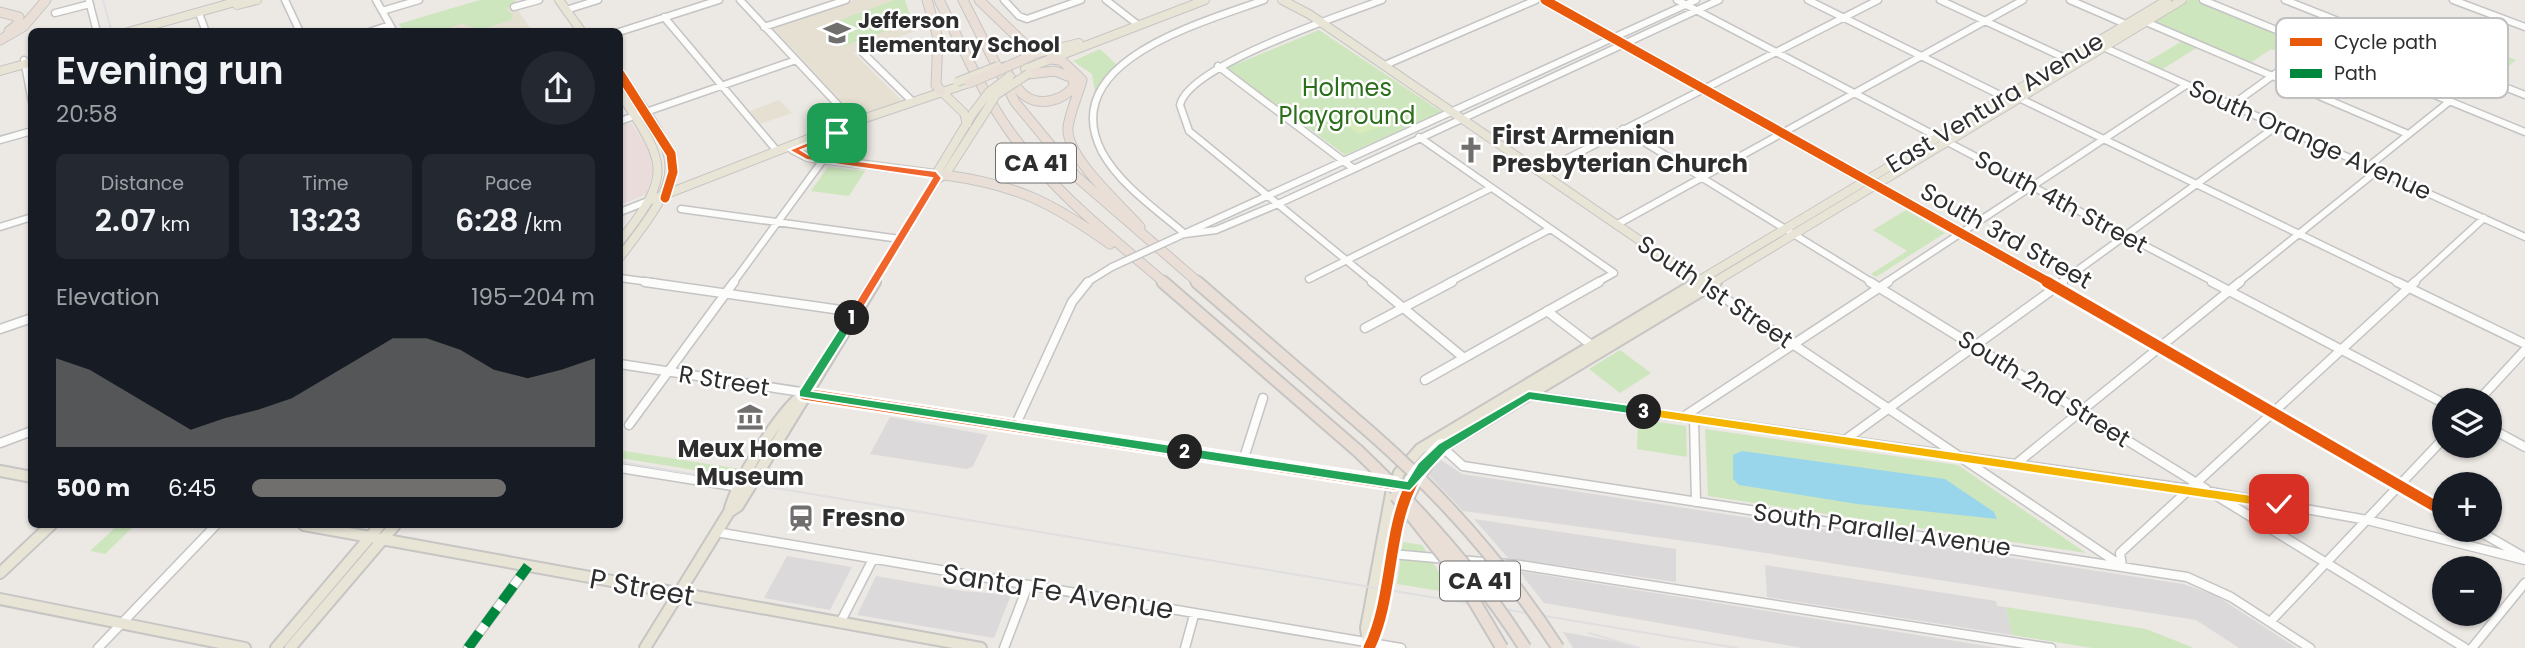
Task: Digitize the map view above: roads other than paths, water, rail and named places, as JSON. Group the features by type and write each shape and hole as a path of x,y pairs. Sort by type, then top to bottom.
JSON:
{"highway":[{"path":"0,38 24,26 46,0"},
{"path":"927,0 937,29 936,85 941,91"},
{"name":"CA 41","path":"939,0 983,88 1021,146 1066,195 1355,448 1416,505 1457,551 1525,648"},
{"name":"CA 41","path":"963,0 1015,102 1042,138 1103,203 1371,433 1457,512 1495,555 1558,648"},
{"path":"979,0 1032,53 1024,66"},
{"path":"0,12 14,13 19,19 14,28 0,38"},
{"path":"962,84 1024,66 1065,73 1074,81 1074,89 1065,96 1052,100 1033,99 1024,95 974,20"},
{"path":"1050,59 1061,60 1079,74 1083,82 1068,127 1073,151 1175,265"},
{"path":"939,176 1000,182 1046,199 1176,292"},
{"path":"1355,448 1440,549 1502,648"},
{"path":"1528,601 1566,648"}],"main road":[{"path":"143,28 242,1 257,0"},
{"path":"559,0 579,28"},
{"path":"1024,66 1061,60 1117,38 1163,15 1205,0"},
{"name":"South 1st Street","path":"1282,0 1309,14 1466,119 1703,284"},
{"name":"South 1st Street","path":"1295,0 1309,14"},
{"name":"East Ventura Avenue","path":"2072,62 2094,44 2167,0"},
{"name":"East Ventura Avenue","path":"1410,486 1422,467 1442,447 1529,395 1784,229 2182,0"},
{"path":"156,28 242,1"},
{"path":"939,176 996,95 1024,66 1050,59 1172,12"},
{"path":"1032,53 1107,36"},
{"path":"729,513 729,503 794,401 804,394 939,176 973,113 995,87 1024,66 1050,53 1098,46"},
{"path":"0,69 28,61"},
{"path":"623,79 669,147 673,172 677,178 687,180 737,168 777,150 962,84"},
{"path":"941,91 964,113 967,124"},
{"path":"623,98 660,157 659,181 651,200 623,237"},
{"path":"651,200 793,150 855,123"},
{"path":"793,150 830,131"},
{"name":"East Ventura Avenue","path":"1703,284 1794,235 1874,187 1942,140"},
{"path":"793,150 802,156 823,160 939,176"},
{"path":"623,253 666,195 673,172"},
{"name":"East Ventura Avenue","path":"1394,484 1407,461 1427,444 1513,393 1597,349"},
{"path":"645,648 716,532 729,513 738,506 803,402 804,394"},
{"path":"0,471 28,476"},
{"path":"1369,645 1366,628 1394,484"},
{"path":"1369,645 1378,630 1392,554 1410,486"},
{"path":"0,573 48,528"},
{"name":"P Street","path":"321,528 840,623 921,643 981,648"},
{"path":"290,648 377,538 379,528"},
{"path":"276,648 377,538 390,528"},
{"path":"0,599 245,648"}],"street":[{"path":"285,0 298,28"},
{"path":"376,0 392,28"},
{"path":"382,11 419,0"},
{"path":"514,7 539,0"},
{"path":"566,10 598,0"},
{"path":"623,31 719,0"},
{"path":"740,0 855,123"},
{"path":"764,27 832,2 846,0"},
{"path":"1004,0 1019,16 1031,18 1081,0"},
{"path":"1106,0 1140,25"},
{"path":"1185,234 1126,179 1104,153 1093,130 1095,101 1111,73 1139,52 1264,0"},
{"path":"1382,0 1218,66 1187,88 1180,100 1180,115 1189,131 1464,358"},
{"path":"1385,65 1536,0"},
{"name":"South 3rd Street","path":"1545,0 1864,182 2056,287 2432,504"},
{"name":"South 4th Street","path":"1677,0 2432,397"},
{"path":"1015,426 1072,302 1089,280 1112,267 1696,0"},
{"path":"1185,234 1216,230 1278,204 1719,0"},
{"path":"1808,0 1922,57 2104,139 2525,344"},
{"path":"1541,172 1878,0"},
{"path":"1940,0 2072,62"},
{"path":"1616,225 2023,0"},
{"path":"2070,0 2136,28"},
{"path":"2203,0 2276,29"},
{"path":"2285,0 2330,18"},
{"path":"2453,0 2501,18"},
{"path":"2467,5 2474,0"},
{"path":"55,13 89,2 96,28"},
{"path":"200,16 204,28"},
{"path":"664,17 777,150"},
{"path":"2508,21 2525,27"},
{"path":"2146,22 2276,77"},
{"name":"South Orange Avenue","path":"2094,44 2524,234"},
{"path":"862,52 913,102"},
{"path":"623,120 796,60"},
{"path":"1218,66 1354,169"},
{"path":"1538,74 1548,80"},
{"path":"2232,105 2276,74"},
{"path":"1683,417 2186,85"},
{"path":"2508,88 2525,95"},
{"path":"2324,98 2408,134"},
{"path":"2443,98 2525,132"},
{"path":"2369,166 2450,101"},
{"path":"1845,440 2278,125"},
{"name":"South 2nd Street","path":"1623,129 2082,411 2193,486"},
{"path":"0,141 28,132"},
{"path":"1411,132 1614,273 1425,380"},
{"path":"629,425 823,160"},
{"path":"2016,464 2378,170"},
{"path":"1309,279 1491,188"},
{"path":"623,211 651,200"},
{"path":"681,209 900,239"},
{"path":"0,227 28,218"},
{"path":"2122,566 2120,553 2484,218"},
{"path":"1365,328 1550,229"},
{"path":"623,278 855,312"},
{"name":"South 1st Street","path":"1703,284 2122,566"},
{"path":"1547,311 1597,349"},
{"path":"0,329 28,319"},
{"path":"2490,388 2525,350"},
{"name":"R Street","path":"623,364 1410,486"},
{"path":"1513,393 1960,457 2193,486 2211,492 2367,520 2525,559"},
{"path":"1243,461 1263,398"},
{"path":"1694,419 1696,502"},
{"path":"0,443 28,432"},
{"path":"2502,435 2525,447"},
{"name":"South Parallel Avenue","path":"1442,447 1463,466 2122,566 2201,581 2310,648"},
{"path":"2270,622 2432,451"},
{"path":"623,468 739,487"},
{"path":"2211,492 2465,648"},
{"path":"98,648 213,528"},
{"name":"Santa Fe Avenue","path":"716,532 872,561 1178,610 1369,645 1401,648"},
{"path":"2497,542 2525,559"},
{"path":"1392,554 1520,565 2051,648"},
{"path":"840,623 872,561"},
{"path":"468,648 528,566"},
{"path":"2472,648 2525,583"},
{"path":"1004,648 1028,585"},
{"path":"1185,648 1194,615"}],"water":[{"path":"1742,451 1945,479 1994,512 1997,519 1857,504 1739,485 1733,479 1733,455"}],"railway":[{"path":"103,0 111,28"},
{"path":"623,462 1737,648"},
{"path":"1589,633 1640,648"}],"place":[{"name":"Jefferson Elementary School","path":"837,33"},
{"name":"First Armenian Presbyterian Church","path":"1471,150"},
{"name":"Meux Home Museum","path":"750,417"},
{"name":"Fresno","path":"801,518"}],"park label":[{"name":"Holmes Playground","path":"1347,102"}]}
